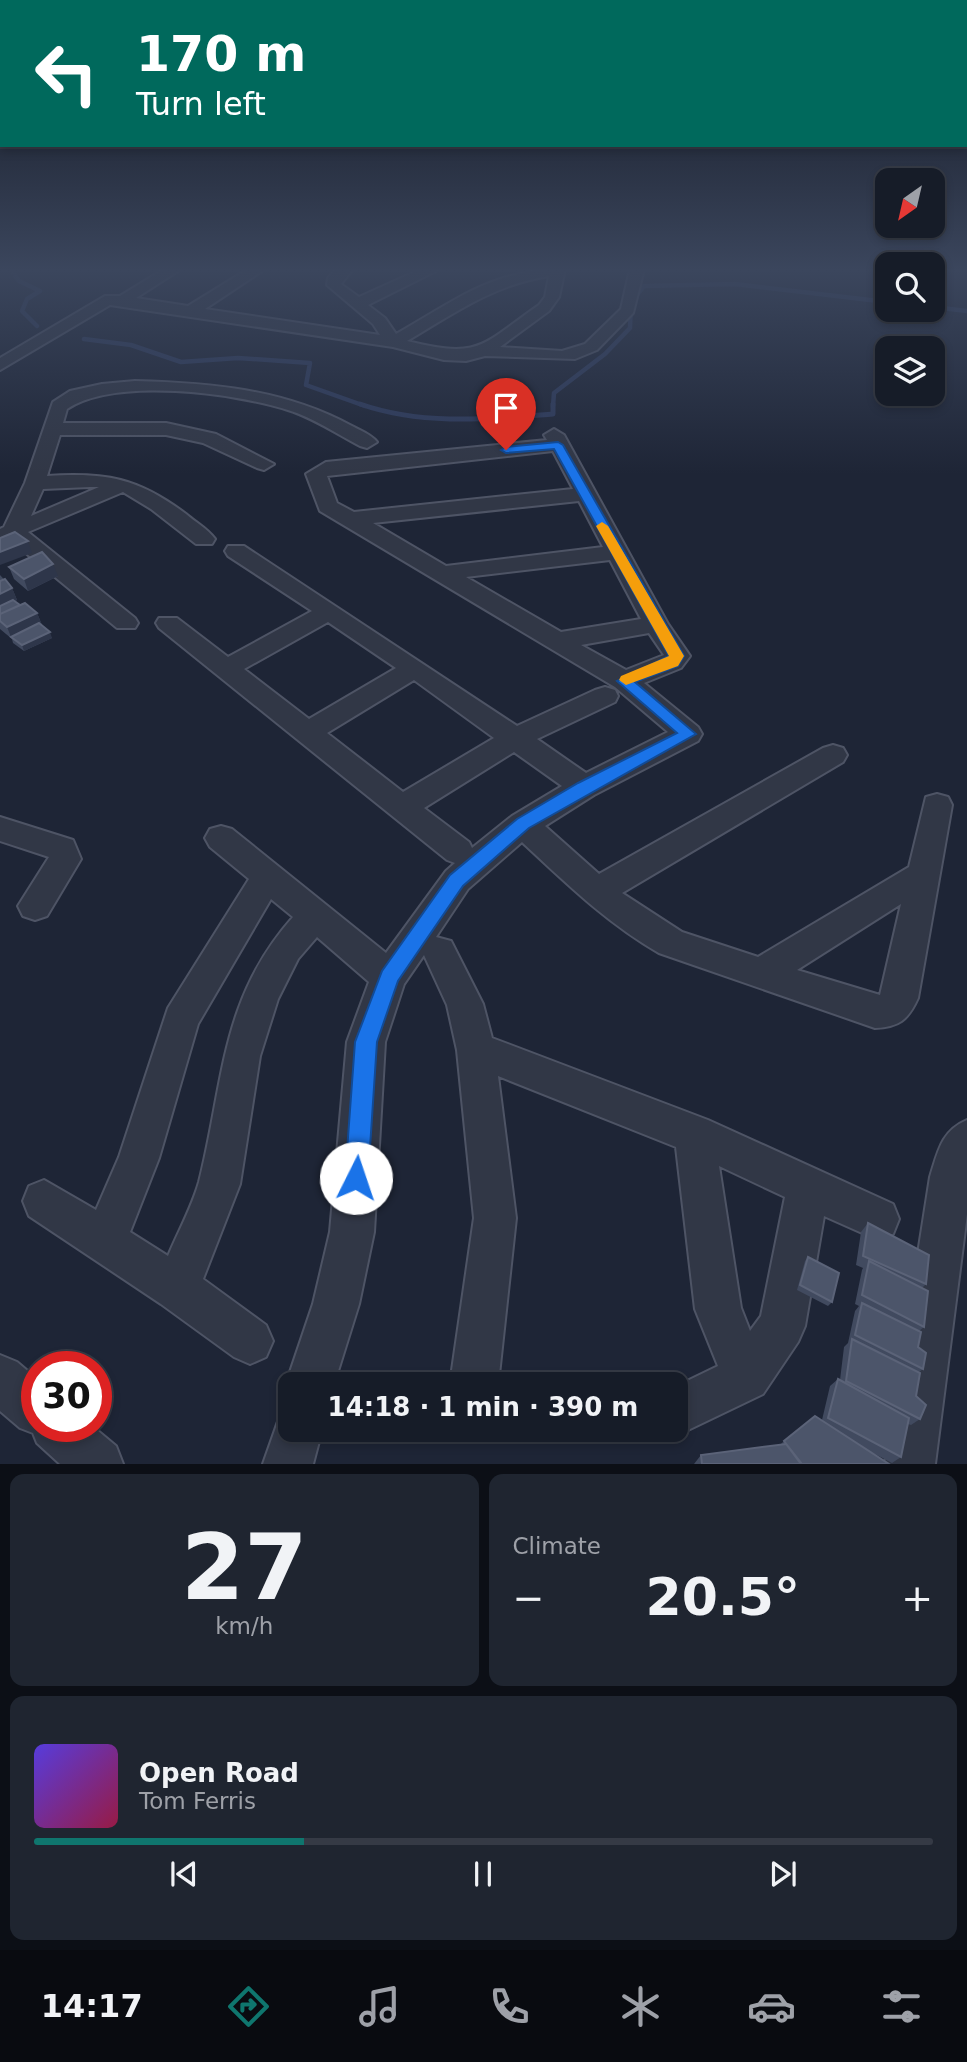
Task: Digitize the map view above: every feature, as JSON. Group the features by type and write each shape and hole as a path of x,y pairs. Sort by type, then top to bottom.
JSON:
{"street":[{"path":"0,365 49,337"},
{"path":"0,373 57,337"},
{"path":"361,337 444,355 466,356 484,351 562,356 591,347 601,337"},
{"path":"390,337 393,342"},
{"path":"393,342 401,337"},
{"path":"484,351 504,337"},
{"path":"6,534 35,483 59,406 67,397 85,390 163,388 218,391 292,405 368,442"},
{"path":"52,429 166,429 209,438 264,464"},
{"path":"317,1372 352,1232 366,1042 389,977 457,880 523,824 584,787 688,734 615,688 557,641 328,506 316,474 320,470 556,440 656,624 677,656 676,660 615,688 517,737 402,807"},
{"path":"35,483 71,481 122,485 141,493 204,539"},
{"path":"6,534 122,485"},
{"path":"350,519 584,494"},
{"path":"6,534 126,623"},
{"path":"236,551 517,737 584,787"},
{"path":"443,573 617,552"},
{"path":"225,669 329,612"},
{"path":"168,623 458,851"},
{"path":"557,641 656,624"},
{"path":"307,733 415,668"},
{"path":"596,892 833,755"},
{"path":"523,824 596,892 643,927 671,943 875,1012 890,1011 900,998 937,805"},
{"path":"0,830 62,849 65,859 35,906"},
{"path":"221,838 389,977"},
{"path":"763,972 922,875"},
{"path":"105,1241 139,1158 181,1020 240,918 270,876"},
{"path":"177,1288 219,1184 241,1056 261,996 286,949 315,915"},
{"path":"439,951 465,1004 476,1050 495,1218 476,1372"},
{"path":"476,1050 694,1134 878,1219"},
{"path":"694,1134 718,1309 746,1377"},
{"path":"909,1464 951,1177 959,1149 967,1140"},
{"path":"688,1406 746,1377 782,1326 808,1187"},
{"path":"44,1202 177,1288 250,1341"},
{"path":"0,1379 21,1397"},
{"path":"73,1442 98,1464"},
{"path":"288,1464 294,1442"}],"building":[{"path":"15,532 28,541 0,552 0,538"},
{"path":"42,552 53,564 24,579 9,567"},
{"path":"5,579 12,588 0,594 0,581"},
{"path":"13,600 20,605 0,614 0,606"},
{"path":"25,603 37,613 7,627 0,621 0,614"},
{"path":"39,623 50,632 22,645 11,637"},
{"path":"868,1223 929,1255 926,1284 863,1256"},
{"path":"808,1257 839,1273 832,1302 800,1285"},
{"path":"869,1261 928,1291 924,1327 862,1295"},
{"path":"862,1303 921,1332 918,1347 926,1353 923,1369 855,1335"},
{"path":"852,1339 920,1373 916,1396 926,1405 920,1419 846,1381"},
{"path":"838,1379 909,1418 901,1457 828,1418"},
{"path":"815,1416 889,1464 802,1464 784,1441"},
{"path":"786,1444 801,1464 702,1464 701,1455"}],"waterway":[{"path":"553,406 554,393 605,354 621,337"},
{"path":"84,339 131,345 181,362 238,358 310,363 306,385 365,406"},
{"path":"360,404 408,416 456,419 553,414 553,406"}],"slow traffic":[{"path":"602,526 656,624 677,656 672,662 626,680"}],"route":[{"path":"356,1178 366,1042 389,977 457,880 523,824 584,787 688,734 624,681 672,662 677,656 656,624 558,445 506,450"}]}
